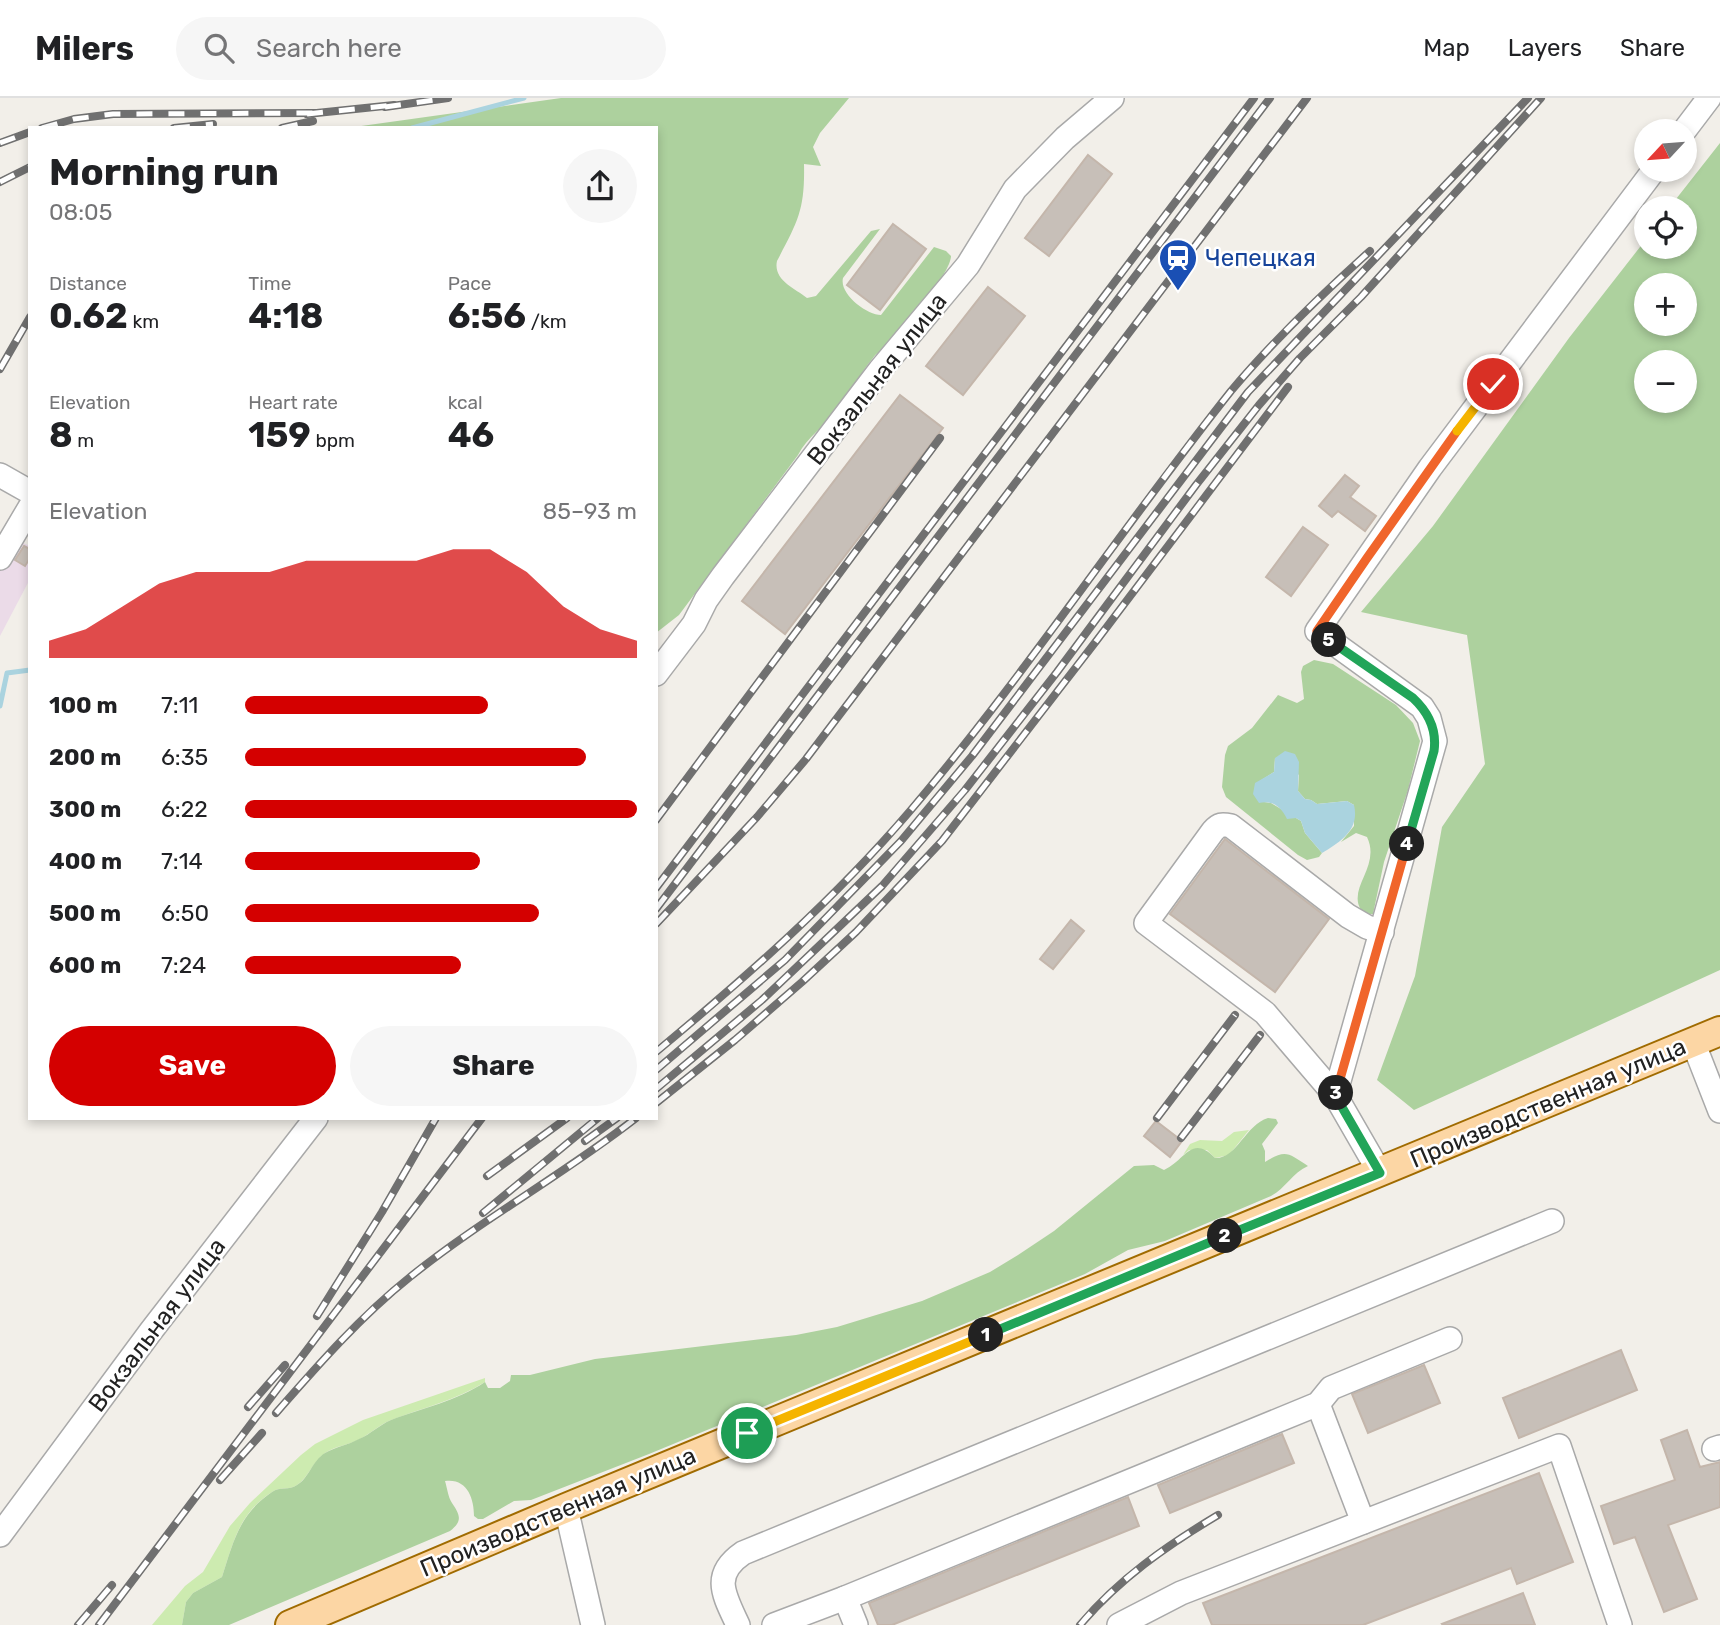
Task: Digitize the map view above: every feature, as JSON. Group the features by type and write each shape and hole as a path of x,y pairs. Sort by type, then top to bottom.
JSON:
{"main road":[{"name":"Производственная улица","path":"290,1625 566,1508 1720,1031"}],"street":[{"name":"Вокзальная улица","path":"658,671 694,624 706,600 880,370 968,265 1016,189 1065,138 1112,98"},
{"path":"1693,119 1709,98"},
{"path":"1335,1095 1436,741 1422,707 1413,698 1317,631 1430,468 1645,182"},
{"path":"0,475 28,491"},
{"path":"1,552 28,509"},
{"path":"1380,1173 1335,1095 1257,1005 1146,923 1213,831 1218,825 1224,824 1231,826 1348,916 1382,932"},
{"path":"1693,1042 1720,1111"},
{"name":"Вокзальная улица","path":"0,1535 151,1331 314,1120"},
{"path":"738,1625 724,1596 723,1576 730,1562 743,1553 1552,1221"},
{"path":"774,1625 1318,1404 1331,1388 1450,1339"},
{"path":"1318,1404 1363,1522"},
{"path":"1119,1625 1181,1593 1559,1446 1620,1625"},
{"path":"566,1508 593,1625"},
{"path":"845,1598 856,1625"}],"shaded area":[{"path":"0,533 28,545 28,583 0,636"}],"green space":[{"path":"561,98 849,98 820,133 813,147 821,166 804,164 799,215 777,261 778,273 791,287 807,298 816,296 871,231 880,229 843,278 843,284 845,291 855,302 881,315 934,247 951,256 949,265 924,303 892,340 874,356 842,405 806,442 679,615 658,631 658,126 361,126"},
{"path":"1720,143 1720,970 1414,1110 1377,1080 1415,976 1442,827 1485,764 1467,635 1361,612 1433,526 1569,338 1634,255 1634,259 1697,259 1697,196 1678,196 1689,182 1698,182 1698,171"},
{"path":"1314,660 1333,664 1396,705 1413,723 1420,741 1408,790 1384,862 1373,914 1364,914 1358,896 1370,859 1367,837 1356,833 1341,842 1354,826 1354,805 1347,801 1317,804 1305,799 1298,791 1299,775 1275,758 1274,772 1260,781 1264,802 1271,803 1301,821 1305,833 1322,853 1319,857 1307,860 1226,797 1222,787 1228,746 1252,728 1278,695 1297,703 1304,699 1301,672 1303,666"},
{"path":"1268,1118 1276,1119 1278,1123 1262,1144 1265,1162 1278,1155 1287,1154 1308,1166 1271,1196 1165,1241 1128,1250 1085,1274 649,1454 531,1500 514,1501 483,1519 474,1516 471,1496 464,1486 445,1481 449,1498 459,1518 450,1531 229,1625 182,1625 186,1602 193,1593 222,1577 239,1530 261,1501 275,1490 297,1485 325,1453 363,1437 391,1420 451,1399 485,1382 488,1388 500,1388 510,1381 511,1375 530,1375 595,1359 796,1335 837,1327 922,1301 990,1272 1018,1255 1054,1231 1134,1166 1154,1165 1164,1170 1189,1151 1200,1148 1215,1158 1223,1157 1235,1148 1253,1127"},
{"path":"1249,1130 1229,1155 1215,1158 1207,1150 1189,1150 1183,1155 1190,1144 1200,1140 1222,1141 1234,1132"},
{"path":"485,1378 485,1382 463,1394 391,1420 360,1439 329,1451 321,1456 297,1485 278,1489 261,1500 239,1530 222,1577 193,1593 186,1602 182,1625 152,1625 185,1586 203,1572 230,1526 250,1503 315,1444 363,1420"}],"water":[{"path":"1285,751 1295,754 1299,762 1298,791 1305,799 1317,804 1347,801 1354,805 1354,822 1347,834 1322,853 1305,833 1301,821 1296,818 1287,819 1276,805 1259,803 1253,794 1255,783 1274,772 1275,758"}],"building":[{"path":"1088,155 1112,174 1049,256 1025,238"},
{"path":"893,224 926,249 880,310 847,285"},
{"path":"988,287 1025,316 963,395 926,366"},
{"path":"900,395 943,428 785,634 742,601"},
{"path":"1345,475 1359,486 1350,497 1376,516 1365,531 1338,511 1332,517 1319,506"},
{"path":"1303,527 1328,545 1291,596 1266,577"},
{"path":"24,546 28,548 28,561 25,566 15,560"},
{"path":"1225,839 1329,919 1275,992 1170,914"},
{"path":"1071,920 1084,931 1053,969 1040,959"},
{"path":"1156,1121 1182,1141 1170,1157 1144,1136"},
{"path":"1621,1350 1637,1390 1519,1438 1503,1398"},
{"path":"1424,1365 1440,1403 1368,1433 1352,1394"},
{"path":"1687,1430 1700,1467 1720,1462 1720,1507 1668,1525 1697,1599 1664,1612 1635,1537 1614,1544 1601,1506 1675,1480 1661,1440"},
{"path":"1282,1434 1294,1463 1170,1513 1158,1485"},
{"path":"1539,1473 1573,1562 1517,1584 1511,1568 1363,1625 1212,1625 1203,1603"},
{"path":"1128,1497 1139,1526 892,1625 878,1625 869,1603"},
{"path":"1523,1593 1535,1625 1442,1624"}],"waterway":[{"path":"419,126 524,98"},
{"path":"0,706 7,673 28,670"}],"railway":[{"path":"385,107 448,98"},
{"path":"658,885 1254,98"},
{"path":"658,906 1270,98"},
{"path":"658,922 757,817 806,759 1307,98"},
{"path":"658,1068 785,960 901,841 972,756 1248,392 1528,98"},
{"path":"658,1087 762,1000 882,886 965,790 1259,405 1541,98"},
{"path":"307,114 394,105"},
{"path":"49,126 74,119 113,114 315,113"},
{"path":"291,126 313,121"},
{"path":"194,126 213,124"},
{"path":"0,143 28,133"},
{"path":"0,182 28,168"},
{"path":"658,1050 788,937 881,844 993,708 1231,391 1298,318 1370,251"},
{"path":"0,369 28,320"},
{"path":"658,1101 802,982 856,932 942,841 1288,387"},
{"path":"658,817 940,438"},
{"path":"1157,1118 1235,1015"},
{"path":"1181,1138 1260,1035"},
{"path":"317,1316 382,1212 435,1120"},
{"path":"99,1625 480,1120"},
{"path":"487,1176 564,1120"},
{"path":"483,1213 596,1120"},
{"path":"585,1141 614,1120"},
{"path":"276,1413 357,1325 410,1277 633,1120"},
{"path":"248,1407 285,1365"},
{"path":"220,1480 262,1433"},
{"path":"1080,1625 1144,1564 1218,1515"},
{"path":"78,1625 112,1585"}],"place":[{"name":"Чепецкая","path":"1178,292"}],"route":[{"path":"747,1433 1380,1173 1335,1095 1436,741 1429,719 1413,698 1317,631 1430,468 1493,384"}]}
